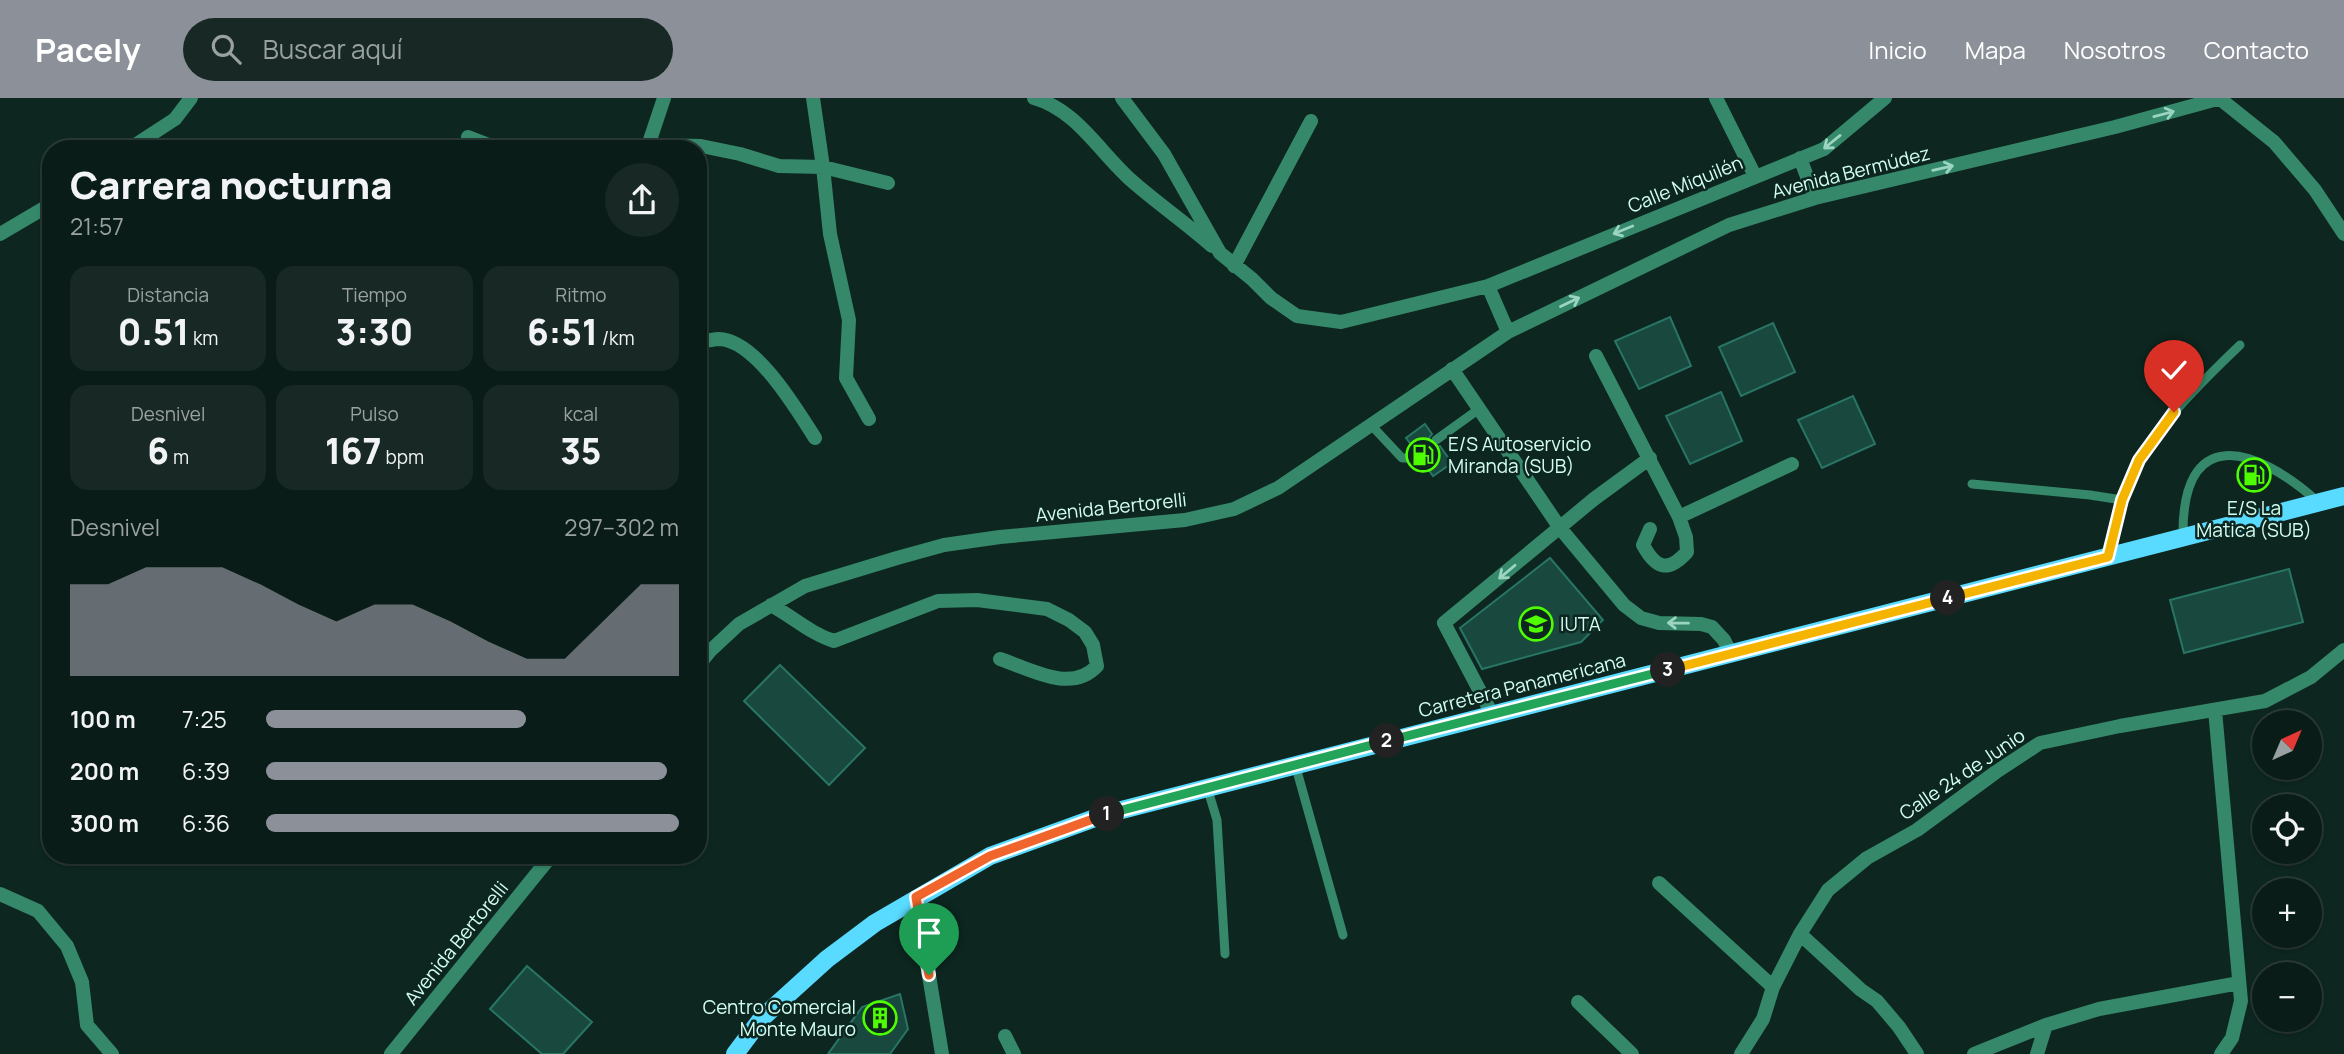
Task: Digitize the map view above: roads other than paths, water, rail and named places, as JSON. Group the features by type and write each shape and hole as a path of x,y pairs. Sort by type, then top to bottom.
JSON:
{"main road":[{"name":"Carretera Panamericana","path":"734,1054 762,1018 827,959 874,923 990,856 1106,814 2344,496"}],"street":[{"path":"143,140 175,120 191,98"},
{"path":"650,140 664,98"},
{"path":"813,98 830,234 849,320 846,378 869,419"},
{"name":"Calle Miquilén","path":"1034,98 1045,101 1081,126 1130,180 1183,220 1285,309 1297,316 1341,322 1488,286 1824,149 1885,98"},
{"path":"1122,98 1164,155 1220,253"},
{"path":"1716,98 1755,176"},
{"path":"2220,98 2274,142 2339,217 2344,234"},
{"name":"Avenida Bermúdez","path":"1508,332 1729,225 1815,198 2115,127 2220,98"},
{"path":"1234,266 1311,121"},
{"path":"468,137 476,140"},
{"path":"707,147 779,166 823,167 888,183"},
{"path":"1800,158 1815,198"},
{"path":"0,234 42,209"},
{"path":"1488,286 1508,332"},
{"name":"Avenida Bertorelli","path":"707,655 739,624 805,586 944,545 1000,537 1185,520 1234,509 1278,488 1508,332"},
{"path":"707,341 721,339 744,349 778,380 815,438"},
{"path":"1597,355 1679,517 1686,537 1687,552 1675,564 1663,566 1651,559 1643,545 1650,529"},
{"path":"1452,369 1560,528 1624,605 1641,618 1659,623 1701,624 1712,627 1724,640 1731,654"},
{"path":"1492,714 1444,623 1650,458"},
{"path":"1679,517 1792,464"},
{"path":"771,605 818,636 834,641 938,601 976,600 1047,609 1085,632 1093,645 1097,666 1081,677 1069,680 1051,677 1000,659"},
{"name":"Calle 24 de Junio","path":"1741,1054 1763,1019 1773,987 1800,934 1828,890 1867,858 1917,830 2040,743 2265,701 2311,677 2344,650"},
{"path":"2215,710 2241,1001 2232,1038 2221,1054"},
{"name":"Avenida Bertorelli","path":"391,1054 545,864"},
{"path":"1659,883 1773,987"},
{"path":"0,894 38,911 68,946 82,982 87,1025 112,1054"},
{"path":"916,897 942,1054"},
{"path":"1800,934 1861,990 1877,1001 1917,1054"},
{"path":"1974,1054 2046,1025 2099,1009 2239,983"},
{"path":"1578,1002 1632,1054"},
{"path":"2037,1054 2046,1025"},
{"path":"1005,1036 1014,1054"}],"lane":[{"path":"2108,557 2122,500 2139,460 2174,412 2240,345"},
{"path":"1436,440 1479,409"},
{"path":"1373,426 1402,458 1417,453"},
{"path":"2183,538 2186,495 2196,471 2212,457 2230,456 2253,460 2287,477 2318,503"},
{"path":"1972,484 2122,500"},
{"path":"1295,764 1343,935"},
{"path":"1207,787 1217,820 1225,954"}],"place":[{"name":"E/S Autoservicio Miranda (SUB)","path":"1423,455"},
{"name":"E/S La Matica (SUB)","path":"2254,475"},
{"name":"IUTA","path":"1536,624"},
{"name":"Centro Comercial Monte Mauro","path":"880,1018"}]}
